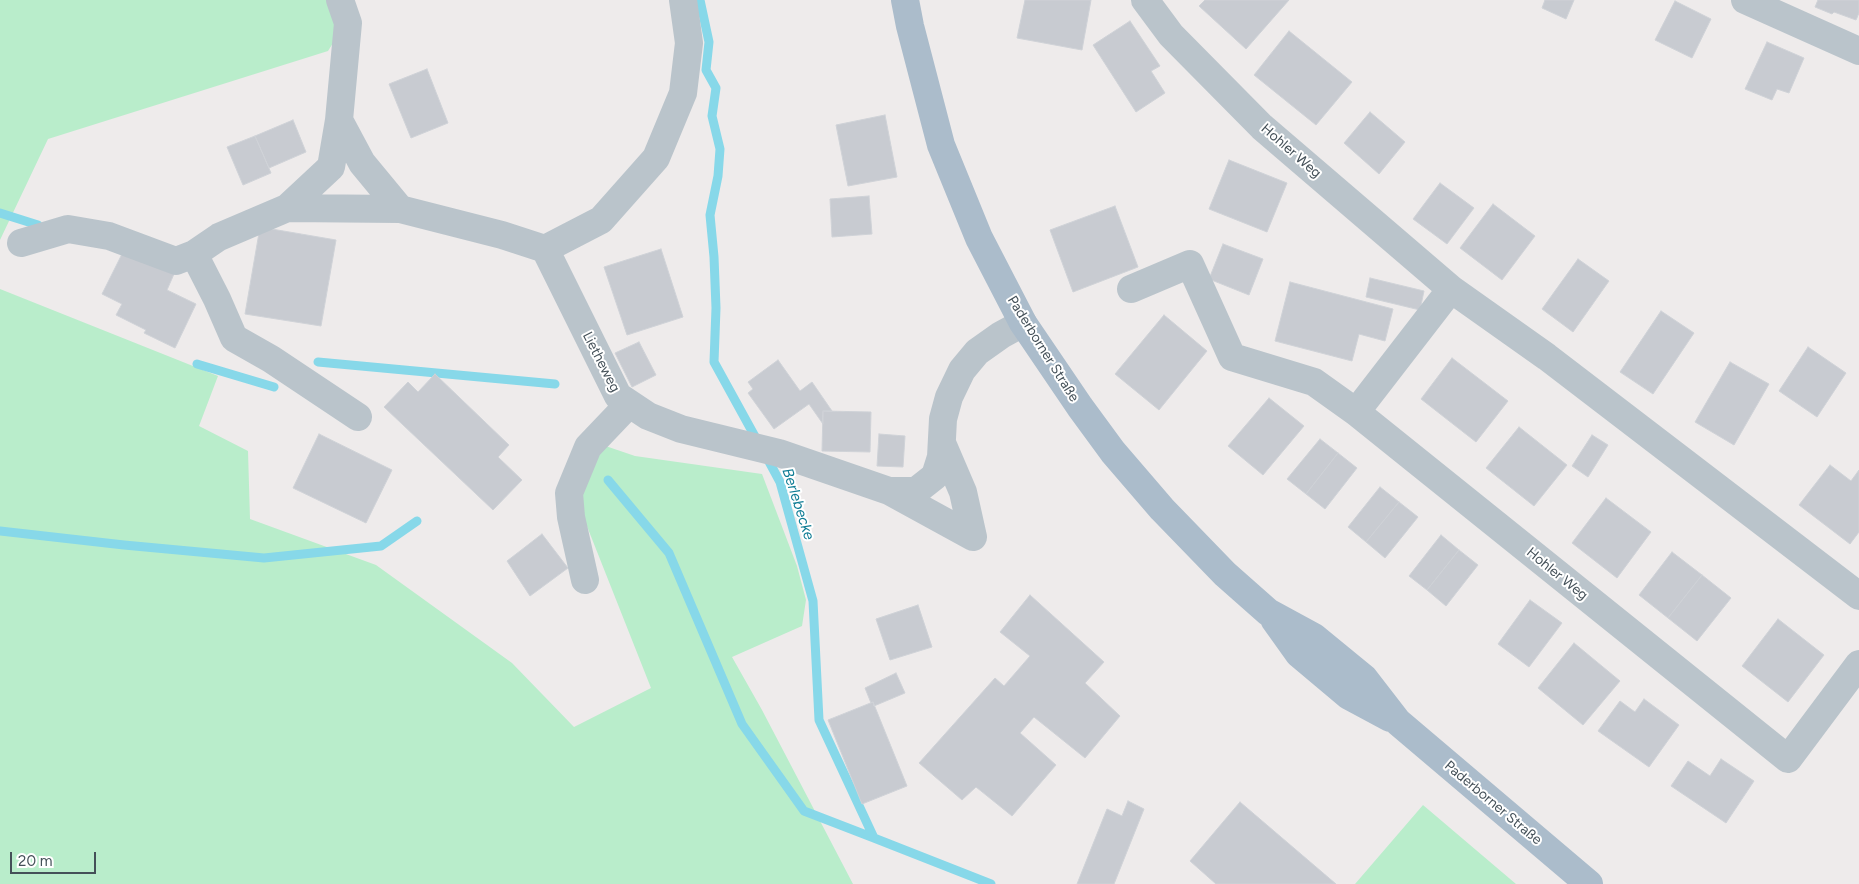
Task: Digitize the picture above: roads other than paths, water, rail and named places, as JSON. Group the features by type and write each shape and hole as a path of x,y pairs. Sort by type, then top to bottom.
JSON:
{"main road":[{"name":"Paderborner Straße","path":"905,0 941,145 979,238 1023,323 1080,407 1120,459 1162,509 1225,574 1268,612 1314,637 1364,678 1398,722 1589,884"}],"street":[{"path":"21,243 68,229 109,236 176,261 194,254 219,237 287,208 331,167 340,120 348,23 340,0"},
{"path":"287,208 400,209 502,235 545,249 601,220 656,158 683,93 689,43 683,0"},
{"name":"Hohler Weg","path":"1145,0 1171,36 1262,127 1451,289 1547,357 1859,596"},
{"path":"1745,0 1859,51"},
{"path":"340,120 362,163 400,209"},
{"name":"Lietheweg","path":"545,249 618,396 629,404 648,416 681,430 779,453 889,491 916,491 935,476 941,458 943,419 949,397 962,370 978,352 1023,323"},
{"path":"194,254 234,338 271,359 358,417"},
{"path":"1131,289 1190,264 1232,357 1314,382 1356,412 1451,289"},
{"path":"585,580 571,518 569,493 588,448 629,404"},
{"name":"Hohler Weg","path":"1356,412 1788,759 1859,664"},
{"path":"889,491 973,537 963,492 942,443"}],"waterway":[{"name":"Berlebecke","path":"700,0 709,42 706,70 716,88 712,116 720,149 718,176 710,215 716,308 714,362 758,442"},
{"path":"0,213 38,225"},
{"path":"318,362 555,384"},
{"path":"197,364 274,387"},
{"name":"Berlebecke","path":"766,456 780,482 813,601 819,720 874,838 991,884"},
{"path":"608,480 669,553 742,724 804,811 874,838"},
{"path":"0,531 264,558 381,546 417,521"}]}
